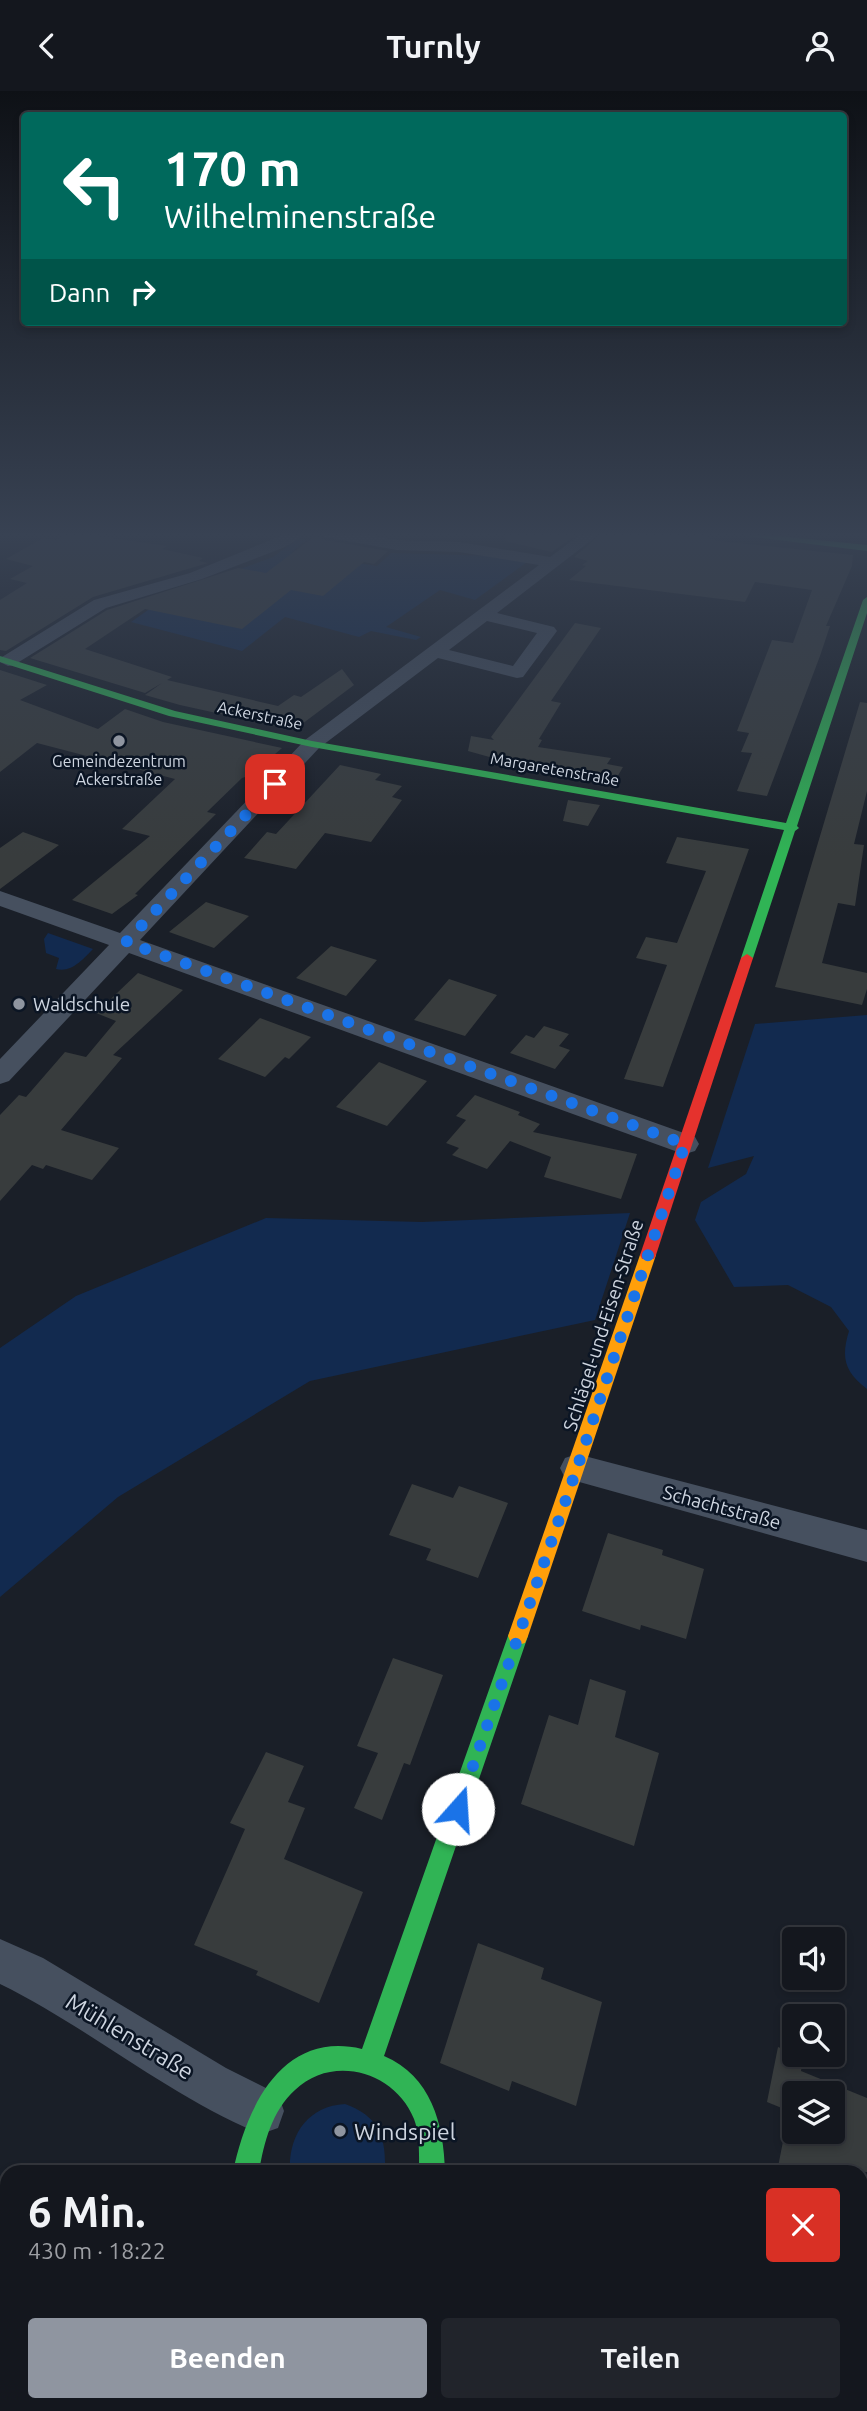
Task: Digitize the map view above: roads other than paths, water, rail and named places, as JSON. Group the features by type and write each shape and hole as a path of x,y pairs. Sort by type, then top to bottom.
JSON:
{"street":[{"path":"4,660 38,640"},
{"path":"0,1075 312,744 452,640"},
{"path":"436,652 517,673 541,640"},
{"name":"Schlägel-und-Eisen-Straße","path":"370,2060 577,1468 854,640"},
{"name":"Ackerstraße","path":"4,660 103,694 173,714 312,744"},
{"name":"Margaretenstraße","path":"312,744 793,828"},
{"path":"0,898 685,1144"},
{"name":"Schachtstraße","path":"577,1468 867,1546"},
{"name":"Mühlenstraße","path":"0,1961 27,1974 261,2111"},
{"path":"247,2165 254,2127 273,2092 292,2074 307,2065 323,2059 352,2056 370,2060 394,2073 418,2102 431,2143 432,2165"}],"place":[{"name":"Gemeindezentrum Ackerstraße","path":"119,741"},
{"name":"Waldschule","path":"19,1004"},
{"name":"Windspiel","path":"340,2131"}]}
